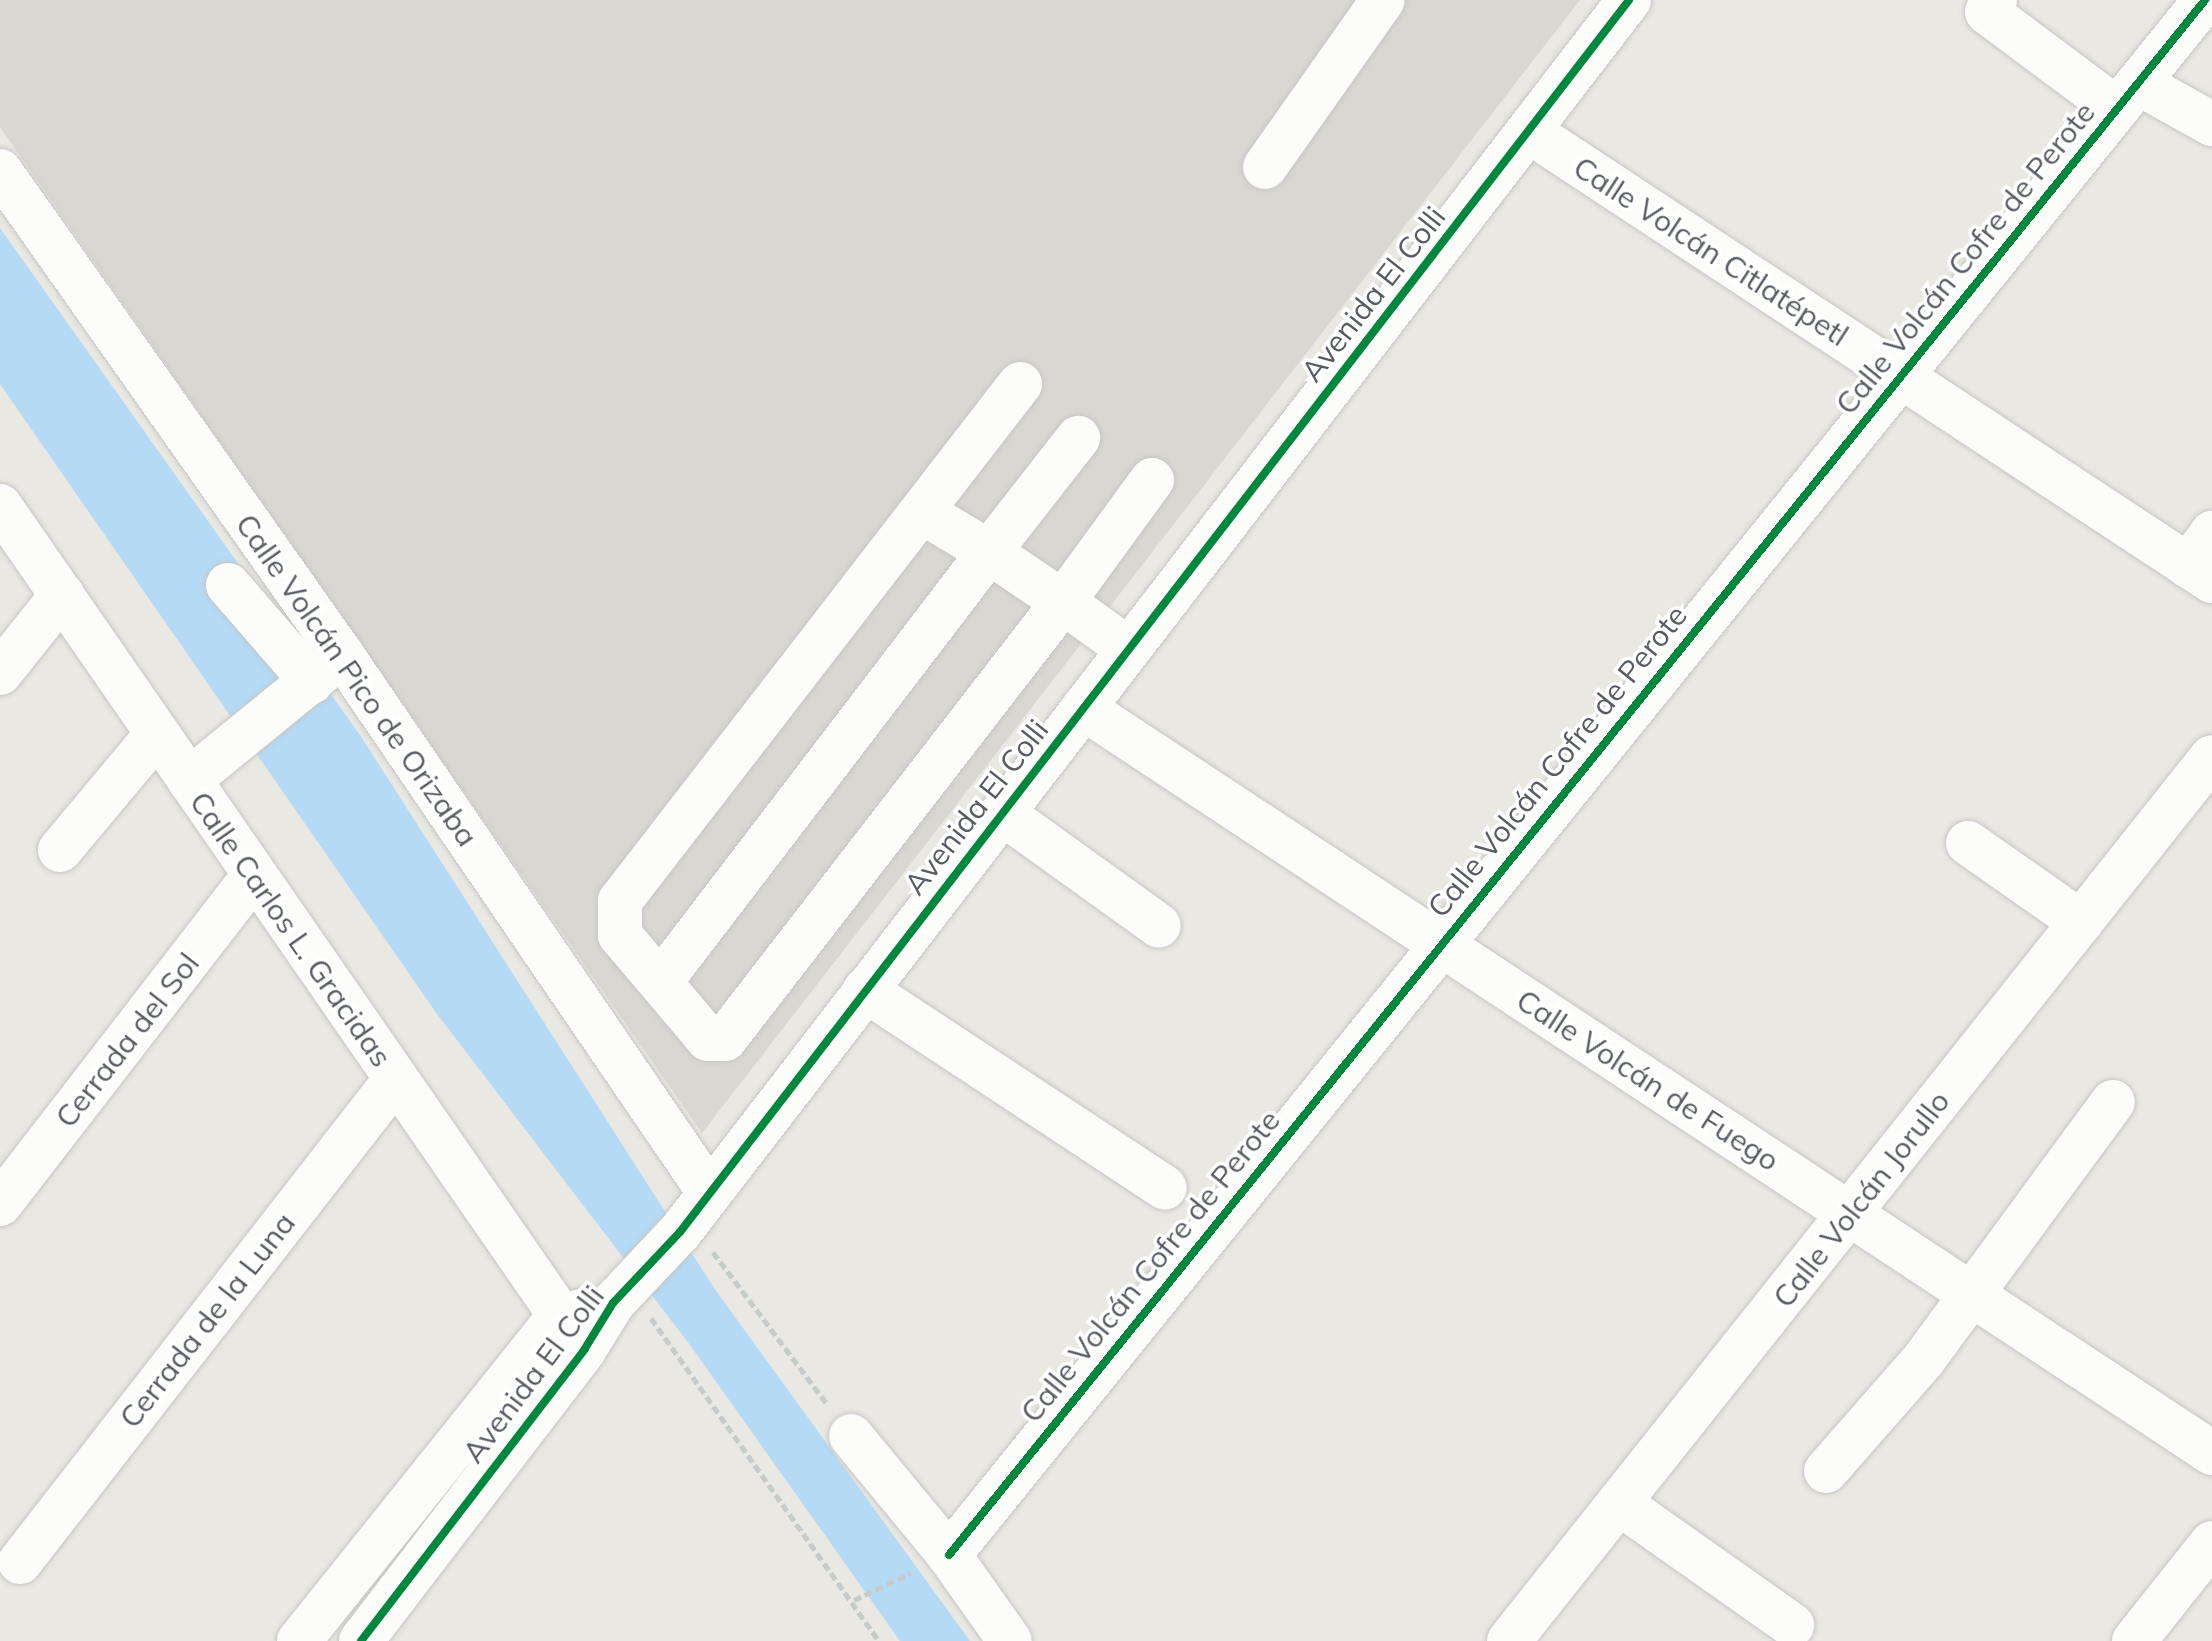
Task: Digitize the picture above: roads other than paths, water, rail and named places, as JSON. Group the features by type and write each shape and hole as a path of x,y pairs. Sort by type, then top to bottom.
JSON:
{"street":[{"path":"1265,167 1383,0"},
{"name":"Avenida El Colli","path":"299,1641 571,1334 627,1290 692,1215 1629,0"},
{"path":"1995,0 1987,12 2128,96 2212,124"},
{"name":"Calle Volcán Cofre de Perote","path":"934,1562 2205,0"},
{"name":"Calle Volcán Citlatépetl","path":"1530,132 1901,376 2204,560"},
{"name":"Calle Volcán Pico de Orizaba","path":"0,171 327,669 692,1215"},
{"path":"1020,384 620,901 620,935 708,1039 729,1037 1063,602 1152,480"},
{"path":"661,981 1078,438"},
{"name":"Calle Carlos L. Gracidas","path":"0,506 571,1334"},
{"path":"922,512 989,552 1127,648"},
{"path":"189,780 327,669 228,585"},
{"path":"0,673 62,595"},
{"name":"Calle Volcán de Fuego","path":"1083,708 2212,1453"},
{"path":"60,850 157,734"},
{"name":"Calle Volcán Jorullo","path":"1509,1641 2212,757"},
{"path":"1002,813 1159,926"},
{"path":"1968,843 2081,922"},
{"name":"Cerrada del Sol","path":"0,1204 254,875"},
{"path":"865,990 1165,1188"},
{"name":"Cerrada de la Luna","path":"20,1562 395,1080"},
{"path":"1826,1471 1924,1359 2113,1102"},
{"name":"Avenida El Colli","path":"361,1641 571,1334"},
{"path":"851,1436 934,1562 1010,1641"},
{"path":"1619,1503 1792,1625"},
{"path":"2134,1641 2212,1543"}],"water":[{"path":"0,228 362,738 714,1288 970,1641 900,1641 690,1345 437,1014 0,384"}]}
